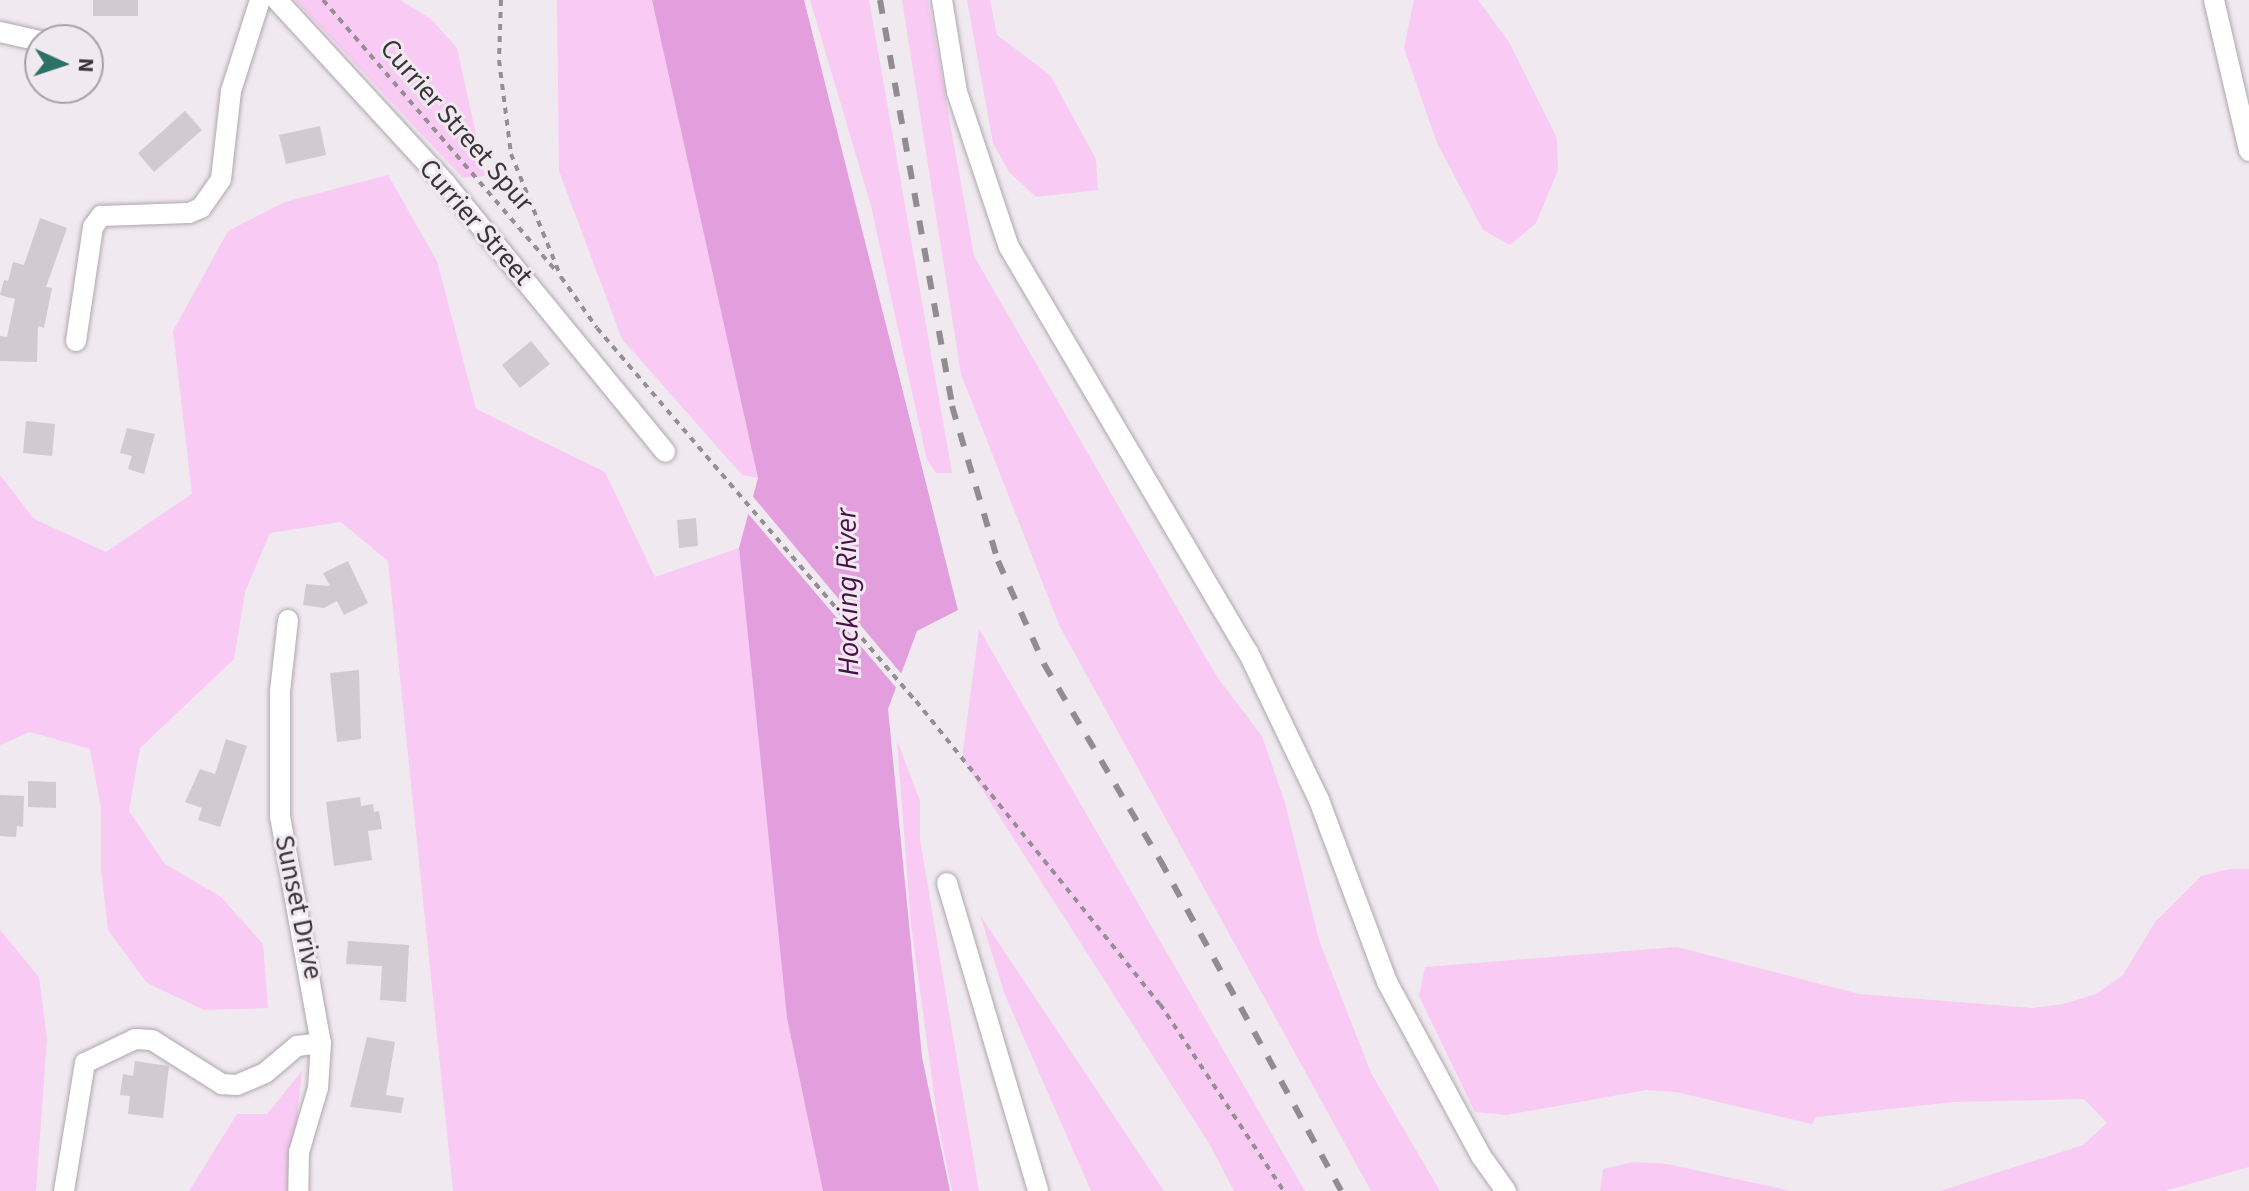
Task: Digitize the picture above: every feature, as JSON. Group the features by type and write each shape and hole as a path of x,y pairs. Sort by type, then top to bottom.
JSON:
{"street":[{"path":"76,341 93,227 101,216 115,212 177,217 201,208 221,179 231,91 260,0"},
{"name":"Currier Street","path":"277,0 456,195 665,452"},
{"path":"942,0 957,92 1009,247 1248,652 1319,800 1387,982 1481,1156 1506,1191"},
{"path":"2214,0 2249,151"},
{"path":"0,32 24,37"},
{"name":"Sunset Drive","path":"288,620 280,691 280,816 309,949 321,1043 318,1090 299,1152 298,1191"},
{"path":"947,883 1038,1191"},
{"path":"64,1191 85,1063 135,1039 152,1040 222,1084 237,1085 265,1073 297,1046 321,1043"}],"path":[{"name":"Currier Street Spur","path":"323,0 561,277"},
{"path":"501,0 499,60 511,154 561,277 597,328 916,701 1160,1004 1284,1191"}],"shaded area":[{"path":"295,0 400,0 431,19 457,48 485,176 463,178"},
{"path":"557,0 652,0 758,478 742,475 622,339 559,171"},
{"path":"810,0 869,0 952,473 936,473 927,460 871,206"},
{"path":"902,0 928,0 974,256 1217,677 1262,736 1285,803 1319,940 1371,1073 1440,1191 1371,1191 1059,625 961,374"},
{"path":"967,0 990,0 997,35 1050,75 1096,159 1098,190 1036,197 1009,172 993,143"},
{"path":"1414,0 1478,0 1509,42 1557,138 1558,170 1536,223 1510,245 1483,230 1437,143 1404,48"},
{"path":"388,175 437,261 476,409 605,472 655,577 739,548 787,1018 823,1191 453,1191 388,561 341,522 270,533 245,592 234,659 140,748 129,811 165,864 221,897 263,944 268,1008 204,1010 147,983 108,930 101,869 101,808 90,749 30,732 0,745 0,475 34,519 106,552 192,494 173,331 228,231 285,202"},
{"path":"979,629 1305,1191 1234,1191 1210,1145 962,758"},
{"path":"897,740 920,801 920,839 979,1191 952,1191 938,1123 911,924"},
{"path":"2230,869 2249,869 2249,1167 2165,1191 1940,1191 2083,1145 2107,1123 2084,1099 1953,1102 1816,1117 1812,1124 1676,1092 1646,1090 1507,1115 1475,1112 1419,996 1425,967 1677,947 1859,994 2032,1008 2063,1004 2096,994 2123,975 2155,922 2201,876"},
{"path":"980,915 1164,1191 1091,1191 1005,995"},
{"path":"0,930 39,977 47,1039 36,1191 0,1191"},
{"path":"302,1071 289,1191 189,1191 237,1114 267,1114"},
{"path":"1634,1162 1667,1164 1791,1191 1600,1191 1603,1169"}],"water":[{"name":"Hocking River","path":"652,0 804,0 958,610 917,631 888,709 922,1057 950,1191 823,1191 787,1018 739,548 758,478"}],"pier":[{"path":"750,493 904,677 899,691 745,510"}],"building":[{"path":"93,0 138,0 138,16 93,16"},
{"path":"185,111 202,130 154,172 138,153"},
{"path":"320,126 326,155 286,164 279,135"},
{"path":"40,218 67,228 46,287 52,288 44,328 38,326 37,362 0,361 0,336 7,337 15,299 0,295 4,280 8,281 13,262 24,265"},
{"path":"531,341 550,364 520,388 502,365"},
{"path":"26,421 55,424 52,456 23,453"},
{"path":"127,428 155,434 144,474 128,469 132,456 120,453"},
{"path":"696,518 698,546 679,548 677,520"},
{"path":"348,561 368,603 344,615 337,601 324,608 303,605 306,584 330,586 323,573"},
{"path":"359,670 361,739 337,742 330,673"},
{"path":"226,739 247,746 220,827 198,820 202,808 185,802 200,769 215,774"},
{"path":"28,781 56,782 56,808 28,807"},
{"path":"0,795 24,796 23,827 17,826 16,837 0,836"},
{"path":"360,797 361,806 373,804 374,812 379,811 382,829 368,831 372,860 334,866 326,802"},
{"path":"348,941 409,945 406,1002 380,1000 382,966 346,964"},
{"path":"367,1037 395,1042 386,1095 404,1098 401,1113 350,1107"},
{"path":"135,1061 169,1066 163,1118 128,1114 130,1096 120,1095 123,1074 133,1076"}],"railway":[{"path":"880,0 952,406 998,561 1044,664 1160,860 1341,1191"}]}
